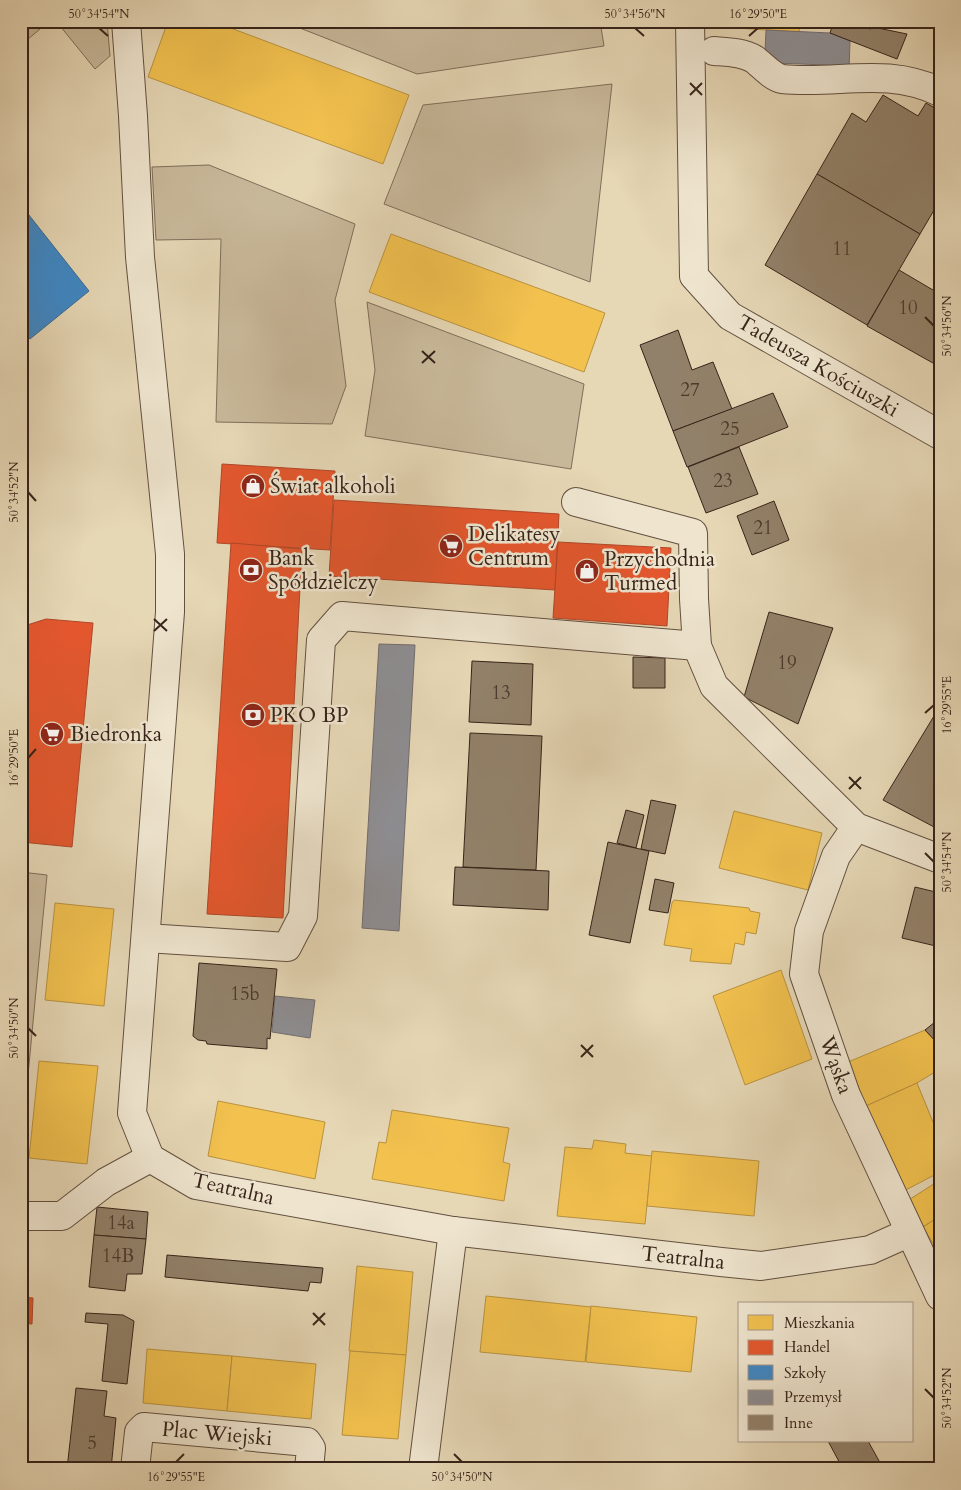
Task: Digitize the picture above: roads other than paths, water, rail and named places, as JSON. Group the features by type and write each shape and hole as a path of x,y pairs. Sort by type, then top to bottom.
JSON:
{"street":[{"path":"21,1216 62,1216 106,1182 150,1158 132,1113 170,612 170,554 140,257 126,21"},
{"name":"Tadeusza Kościuszki","path":"690,21 694,276 730,316 940,435"},
{"path":"714,51 743,54 754,59 779,78 817,80 889,76 926,85 940,92"},
{"path":"576,502 693,533 697,646 714,686 856,827 940,859"},
{"path":"146,938 287,947 303,916 321,640 342,616 697,646"},
{"name":"Wąska","path":"856,827 836,856 809,931 804,974 846,1095 908,1233 940,1296"},
{"name":"Teatralna","path":"150,1158 196,1185 453,1231 761,1266 870,1250 908,1233"},
{"path":"423,1469 453,1231"},
{"name":"Plac Wiejski","path":"136,1469 139,1432 144,1427 307,1442 311,1448 313,1468"}],"place":[{"name":"Świat alkoholi","path":"253,486"},
{"name":"Delikatesy Centrum","path":"451,546"},
{"name":"Bank Spółdzielczy","path":"251,570"},
{"name":"Przychodnia Turmed","path":"587,571"},
{"name":"PKO BP","path":"253,715"},
{"name":"Biedronka","path":"52,734"}]}
